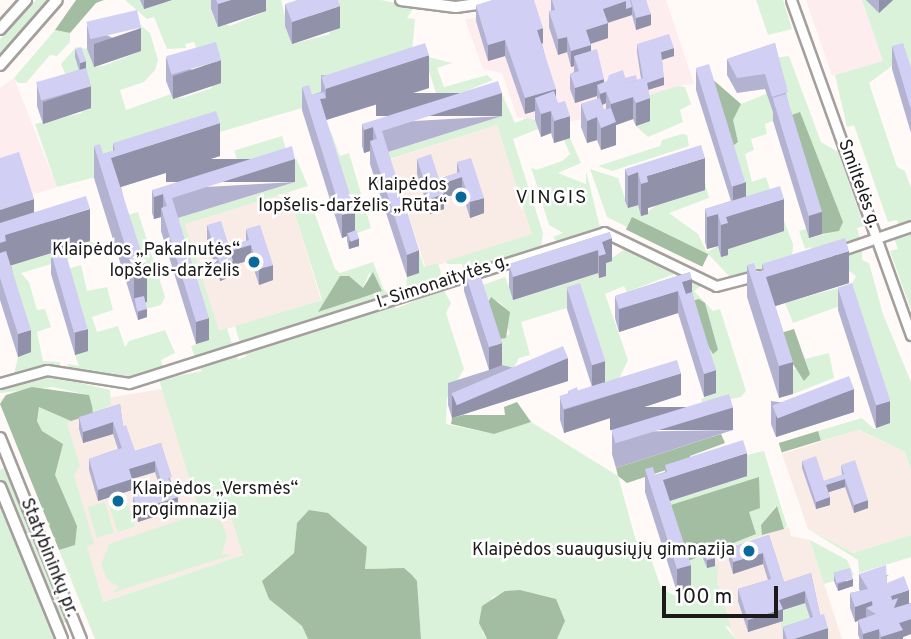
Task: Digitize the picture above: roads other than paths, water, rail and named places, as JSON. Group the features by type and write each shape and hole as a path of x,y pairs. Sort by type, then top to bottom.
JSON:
{"main road":[{"path":"0,29 26,0"},
{"path":"0,65 57,0"},
{"path":"401,0 456,7 506,0"},
{"name":"Statybininkų pr.","path":"0,438 4,464 81,639"},
{"name":"Statybininkų pr.","path":"0,487 62,639"}],"street":[{"name":"Smiltelės g.","path":"793,0 911,335"},
{"path":"827,256 911,226"},
{"name":"I. Simonaitytės g.","path":"0,383 47,370 129,383 604,232 716,286 772,272"}],"place":[{"name":"Klaipėdos lopšelis-darželis „Rūta“","path":"461,197"},
{"name":"Klaipėdos „Pakalnutės“ lopšelis-darželis","path":"254,262"},
{"name":"Klaipėdos „Versmės“ progimnazija","path":"118,501"},
{"name":"Klaipėdos suaugusiųjų gimnazija","path":"749,551"}],"district":[{"name":"VINGIS","path":"552,199"}]}
